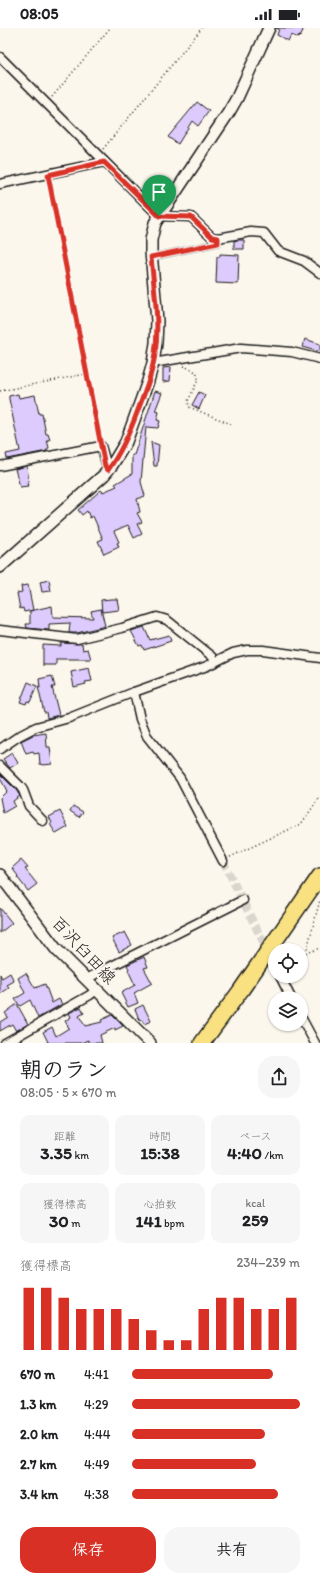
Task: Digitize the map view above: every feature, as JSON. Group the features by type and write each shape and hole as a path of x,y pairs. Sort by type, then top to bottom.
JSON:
{"highway":[{"path":"313,898 320,871"},
{"path":"202,1043 313,898 320,876"}],"main road":[{"path":"0,567 108,470 121,451 148,381 156,343 157,321 151,257 151,240 153,229 159,216 229,112 237,98 269,28"},
{"name":"百沢臼田線","path":"0,875 56,950 150,1043"}],"street":[{"path":"0,57 159,216 191,217 212,237 218,238 251,232 264,233 278,251 304,261 320,273"},
{"path":"0,184 104,162"},
{"path":"153,363 241,348 292,352 320,359"},
{"path":"0,466 101,446 105,466 108,470"},
{"path":"2,628 77,639 122,628 157,617 167,620 213,657 215,662"},
{"path":"0,750 19,736 36,727 66,719 215,662 233,653 247,650 263,650 320,658"},
{"path":"134,692 140,719 147,736 180,778 223,861"},
{"path":"0,766 24,790 30,806 43,821"},
{"path":"86,979 242,900"},
{"path":"5,1043 90,995 97,989"},
{"path":"308,1030 315,1043"}],"lane":[{"path":"151,257 218,243 218,238"}],"path":[{"path":"47,104 110,28"},
{"path":"98,155 202,28"},
{"path":"48,175 101,446"},
{"path":"170,360 195,371 198,376 198,380 188,401 189,406 232,424"},
{"path":"0,391 87,374"},
{"path":"223,861 301,824 320,796"},
{"path":"307,943 313,898"},
{"path":"308,952 320,948"}],"building":[{"path":"276,28 304,28 300,37 299,36 298,38 291,35 288,41 277,35 279,29"},
{"path":"197,102 209,111 198,126 192,121 178,144 168,137"},
{"path":"244,240 244,249 234,249 234,241"},
{"path":"220,254 239,255 238,284 216,283 217,257 220,257"},
{"path":"305,339 320,344 320,352 302,347"},
{"path":"171,367 170,381 163,382 163,368"},
{"path":"155,391 162,393 155,411 159,412 157,420 160,421 158,428 146,427 141,482 145,496 137,499 140,512 137,513 142,522 137,524 142,534 134,538 128,525 114,531 119,542 117,543 119,547 104,554 98,541 103,539 93,516 90,518 87,511 82,515 78,510 101,490 103,492 117,486 115,484 132,474 132,455 134,455"},
{"path":"199,392 205,395 199,409 192,405"},
{"path":"18,394 19,398 35,395 39,414 42,414 46,434 48,434 50,440 47,440 49,448 47,451 7,459 6,454 20,451 9,399 9,396"},
{"path":"151,442 159,445 157,466 154,466"},
{"path":"27,466 28,486 20,487 15,469"},
{"path":"49,580 51,591 42,592 40,582"},
{"path":"28,585 33,610 24,612 23,608 20,609 17,593 22,592 21,586"},
{"path":"117,599 119,610 102,612 101,600"},
{"path":"52,606 53,617 93,618 91,611 101,609 105,626 77,633 69,633 70,623 49,624 49,630 27,628 26,624 30,624 30,611"},
{"path":"144,627 150,640 169,635 171,641 144,650 142,645 139,646 131,631"},
{"path":"61,643 82,644 83,650 88,649 91,659 56,659 56,665 43,665 43,645 61,646"},
{"path":"89,668 92,681 85,682 86,684 74,687 71,672"},
{"path":"52,676 55,687 52,687 59,715 47,718 46,712 44,712 38,687 40,688 39,679"},
{"path":"28,682 37,686 30,702 27,701 26,704 20,702"},
{"path":"46,733 47,747 50,747 52,764 43,765 40,764 39,753 34,754 33,752 26,754 21,741 33,735"},
{"path":"12,753 18,763 10,768 3,759"},
{"path":"0,774 20,796 13,801 15,806 3,813 0,798 7,791 0,778"},
{"path":"73,806 83,812 79,817 70,811"},
{"path":"60,811 68,827 56,834 50,824 52,823 49,817"},
{"path":"21,860 28,868 25,869 37,884 28,891 12,868"},
{"path":"0,908 12,923 0,933"},
{"path":"125,932 132,945 119,952 112,938"},
{"path":"144,957 148,967 144,968 152,983 134,993 138,1003 128,1007 121,993 135,985 127,965"},
{"path":"10,973 14,981 7,985 9,988 0,994 0,974 2,978"},
{"path":"26,973 35,988 45,984 52,1003 59,999 62,1004 38,1018 30,1000 20,1006 15,999 25,993 18,978"},
{"path":"17,1004 28,1024 16,1031 12,1024 0,1031 0,1022 8,1017 5,1013"},
{"path":"143,1005 151,1021 144,1024 142,1020 140,1021 135,1009"},
{"path":"81,1007 84,1013 79,1016 85,1026 102,1022 101,1020 112,1015 123,1026 100,1035 102,1043 88,1043 88,1040 81,1043 46,1043 48,1042 43,1032 52,1027 56,1036 69,1028 65,1021 71,1017 69,1013"}],"tunnel":[{"path":"223,861 268,952"}],"route":[{"path":"104,162 159,216 191,217 212,237 218,238 218,243 151,257 157,321 153,363 126,442 108,470 105,466 76,311 48,175 104,162"}]}
